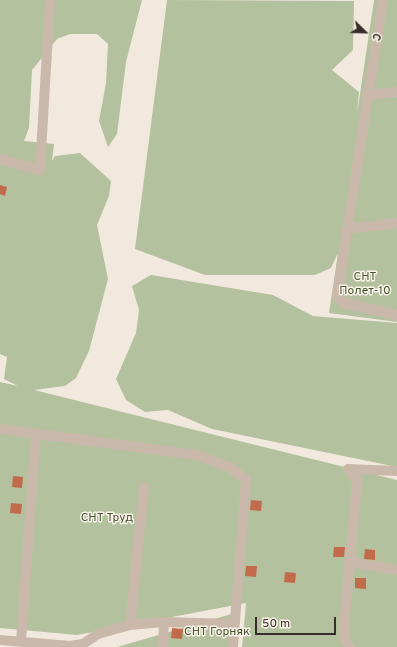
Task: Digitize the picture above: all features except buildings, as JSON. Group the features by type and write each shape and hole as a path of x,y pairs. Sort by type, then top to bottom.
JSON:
{"lane":[{"path":"0,158 40,170 50,0"},
{"path":"383,0 367,95 337,296 344,303 397,315"},
{"path":"367,95 397,92"},
{"path":"347,230 397,223"},
{"path":"0,429 197,455 231,468 246,480 233,647"},
{"path":"21,641 36,434"},
{"path":"350,647 345,640 344,628 356,480 348,469 397,471"},
{"path":"130,625 144,487"},
{"path":"350,562 397,570"},
{"path":"0,640 73,646 83,644 98,634 130,625 164,622 234,624"},
{"path":"163,647 164,622"}],"green space":[{"name":"СНТ Труд","path":"0,0 142,0 126,62 117,134 108,147 99,121 106,83 108,44 97,34 70,34 57,39 32,70 29,128 24,141 54,144 52,161 55,156 80,153 111,181 109,196 97,225 108,279 89,351 76,378 65,386 34,390 397,480 397,647 242,647 246,603 77,635 0,628 0,382 18,386 4,379 7,357 0,354"},
{"name":"СНТ Полет-10","path":"167,0 354,1 353,50 332,70 359,92 357,114 374,0 397,0 397,322 329,313 338,253 331,268 315,275 205,275 135,249"},
{"path":"151,275 273,295 313,316 397,323 397,467 212,429 168,410 145,412 126,400 116,379 136,333 139,310 132,286"},
{"name":"СНТ Горняк","path":"235,613 230,647 117,647"}]}
